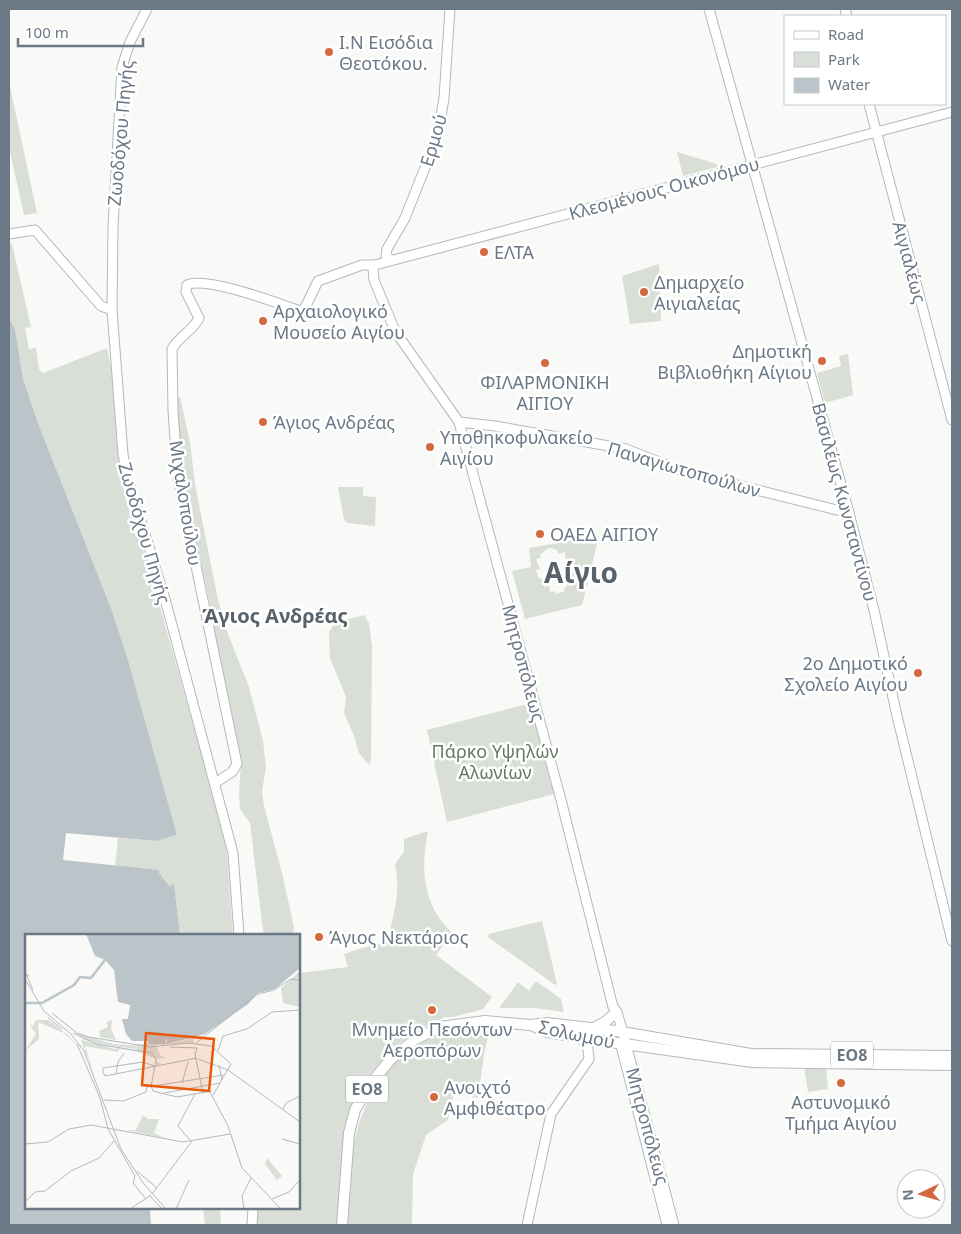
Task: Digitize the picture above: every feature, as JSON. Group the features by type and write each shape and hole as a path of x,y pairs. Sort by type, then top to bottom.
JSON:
{"main road":[{"path":"594,1028 613,1011"},
{"name":"ΕΟ8","path":"342,1225 347,1152 352,1121 364,1094 383,1068 414,1040 440,1027 485,1021 530,1025"},
{"name":"Σολωμού","path":"530,1025 547,1023 594,1028 751,1054 952,1056"},
{"name":"Σολωμού","path":"530,1025 547,1032 754,1062 952,1065"}],"street":[{"name":"Ζωοδόχου Πηγής","path":"147,9 130,42 122,67 113,226 112,310 124,467 165,600 233,854 239,934"},
{"name":"Ερμού","path":"391,260 386,256 387,249 404,218 438,135 444,98 450,9"},
{"name":"Βασιλέως Κωνσταντίνου","path":"709,9 849,513 874,610 897,716 952,941"},
{"name":"Αιγιαλέως","path":"869,105 952,420"},
{"name":"Κλεομένους Οικονόμου","path":"375,265 952,112"},
{"path":"9,234 35,230 101,306 112,310"},
{"name":"Μιχαλοπούλου","path":"215,782 232,772 237,764 178,479 173,411 172,349 176,342 194,327 199,318 198,312 186,292 187,285 208,285 246,292 304,312 318,281 362,264 375,265"},
{"name":"Μητροπόλεως","path":"375,265 374,280 395,331 459,422 561,800 613,1011 617,1012 620,1032 667,1225"},
{"name":"Παναγιωτοπούλων","path":"459,422 495,426 626,449 685,472 849,513"},
{"path":"527,1225 550,1114 588,1059 588,1049 581,1037"},
{"name":"Μητροπόλεως","path":"623,1044 674,1225"},
{"path":"252,1225 253,1209"}],"green space":[{"path":"9,82 37,213 24,215 9,147"},
{"path":"677,152 717,164 717,167 683,176"},
{"path":"9,244 12,244 31,327 25,328 29,349 36,348 39,369 43,373 107,348 112,377 117,451 121,478 147,561 226,841 233,934 180,934 174,884 169,887 159,873 145,869 115,866 118,838 156,841 177,835 128,660 112,611 38,423 23,379 15,329 9,319"},
{"path":"659,264 661,321 630,324 622,276"},
{"path":"848,354 853,395 825,403 817,373 841,366 839,356"},
{"path":"180,397 190,442 195,484 218,600 228,634 249,687 263,741 266,767 262,791 264,806 282,873 294,927 293,934 267,934 263,931 250,823 240,809 241,763 221,670 210,603 181,478 175,398"},
{"path":"338,487 363,487 363,496 376,497 375,526 347,523 344,519"},
{"path":"599,536 582,605 525,619 512,571 531,567 529,548","holes":["547,549 557,550 558,554 565,552 566,562 569,561 571,570 568,571 572,581 568,582 567,579 565,580 567,587 564,588 565,591 556,594 555,591 550,592 549,586 544,587 542,578 539,579 536,570 540,569 536,559 541,558 540,555"]},
{"path":"364,615 369,623 372,647 371,760 369,765 359,753 344,713 346,697 330,658 329,632 335,623"},
{"name":"Πάρκο Υψηλών Αλωνίων","path":"531,703 554,794 447,822 427,730"},
{"path":"428,831 424,859 426,886 435,910 442,922 452,933 436,955 492,997 483,1009 453,1017 445,1017 414,1032 397,1045 372,1072 362,1088 350,1115 342,1225 255,1225 256,1209 300,1209 300,973 348,967 344,954 384,943 388,939 397,893 395,864 404,852 404,839"},
{"path":"542,921 557,984 555,985 488,937 489,934"},
{"path":"536,981 561,999 564,1012 535,1008 499,1008 518,982 529,991"},
{"path":"491,1026 485,1049 478,1098 454,1092 448,1120 426,1135 413,1174 412,1225 348,1225 351,1165 358,1127 364,1109 383,1076 409,1049 442,1031 460,1027"},
{"path":"804,1066 826,1066 828,1089 808,1092"},
{"path":"203,1209 220,1209 221,1225 205,1225"}],"water":[{"path":"9,319 15,329 23,379 38,423 112,611 128,660 177,835 156,841 66,833 63,860 159,870 159,873 169,886 174,884 180,934 25,934 25,1209 150,1209 151,1225 9,1225"}],"place":[{"name":"Ι.Ν Εισόδια Θεοτόκου.","path":"329,52"},
{"name":"ΕΛΤΑ","path":"484,252"},
{"name":"Δημαρχείο Αιγιαλείας","path":"644,292"},
{"name":"Αρχαιολογικό Μουσείο Αιγίου","path":"263,321"},
{"name":"Δημοτική Βιβλιοθήκη Αίγιου","path":"822,361"},
{"name":"ΦΙΛΑΡΜΟΝΙΚΗ ΑΙΓΙΟΥ","path":"545,363"},
{"name":"Άγιος Ανδρέας","path":"263,422"},
{"name":"Υποθηκοφυλακείο Αιγίου","path":"430,447"},
{"name":"ΟΑΕΔ ΑΙΓΙΟΥ","path":"540,534"},
{"name":"2ο Δημοτικό Σχολείο Αιγίου","path":"918,673"},
{"name":"Άγιος Νεκτάριος","path":"319,937"},
{"name":"Μνημείο Πεσόντων Αεροπόρων","path":"432,1010"},
{"name":"Αστυνομικό Τμήμα Αιγίου","path":"841,1083"},
{"name":"Aνοιχτό Aμφιθέατρο","path":"434,1097"}],"district":[{"name":"Αίγιο","path":"581,572"},
{"name":"Άγιος Ανδρέας","path":"275,615"}]}
